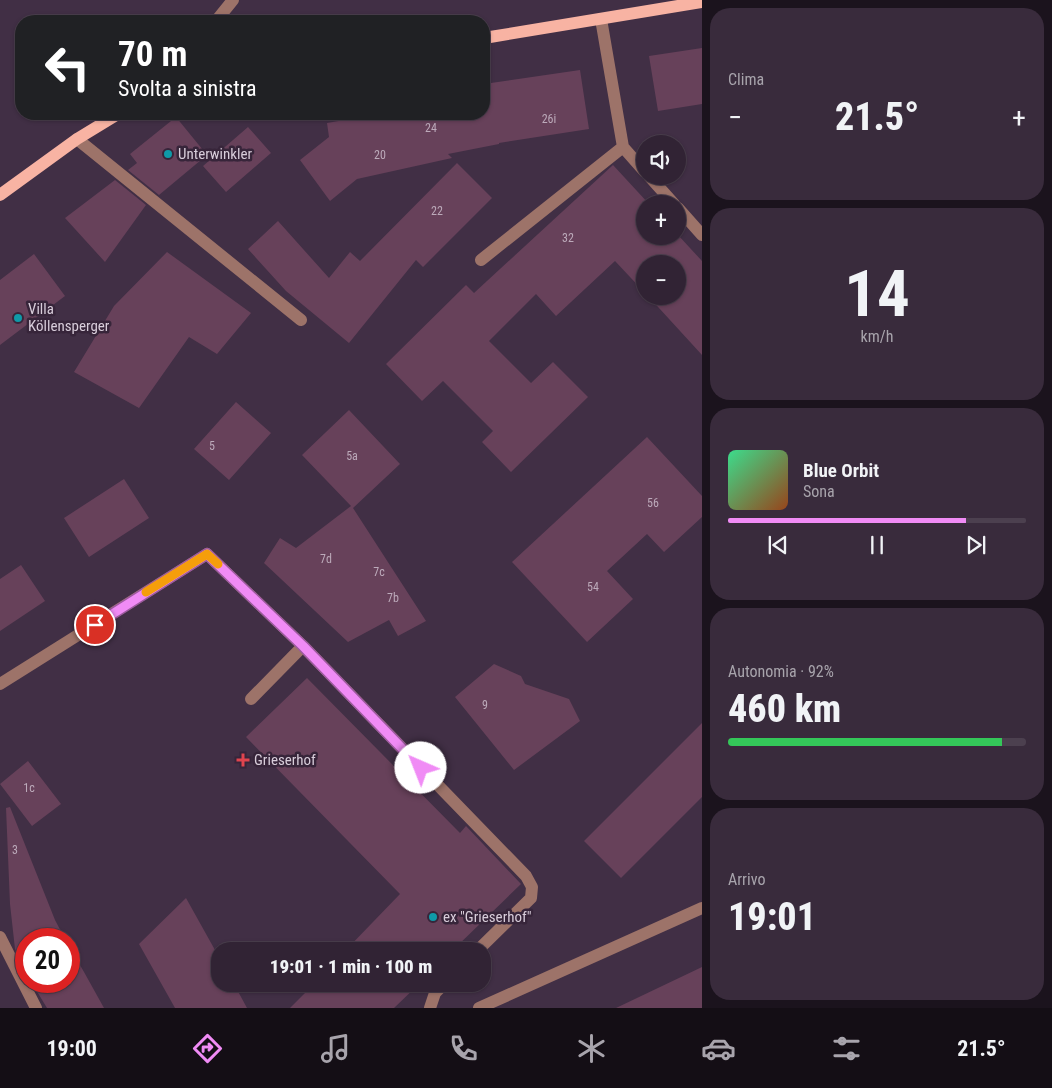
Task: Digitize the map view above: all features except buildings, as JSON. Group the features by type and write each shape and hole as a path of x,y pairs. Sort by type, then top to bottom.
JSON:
{"main road":[{"path":"490,37 702,2"},
{"path":"0,195 77,139 108,120"}],"street":[{"path":"221,15 232,0"},
{"path":"601,19 622,147 636,162"},
{"path":"77,139 301,320"},
{"path":"481,260 622,147"},
{"path":"657,185 666,195"},
{"path":"686,217 702,235"},
{"path":"0,684 207,554 303,646 526,876 532,887 531,898 486,942"},
{"path":"251,699 303,646"},
{"path":"479,1008 702,908"},
{"path":"0,937 36,1008"},
{"path":"430,1008 435,992"}],"slow traffic":[{"path":"146,592 207,554 218,564"}],"place":[{"name":"Unterwinkler","path":"168,154"},
{"name":"Villa Köllensperger","path":"18,318"},
{"name":"Grieserhof","path":"243,760"},
{"name":"ex \"Grieserhof\"","path":"433,917"}],"route":[{"path":"95,625 207,554 303,646 421,768"}]}
